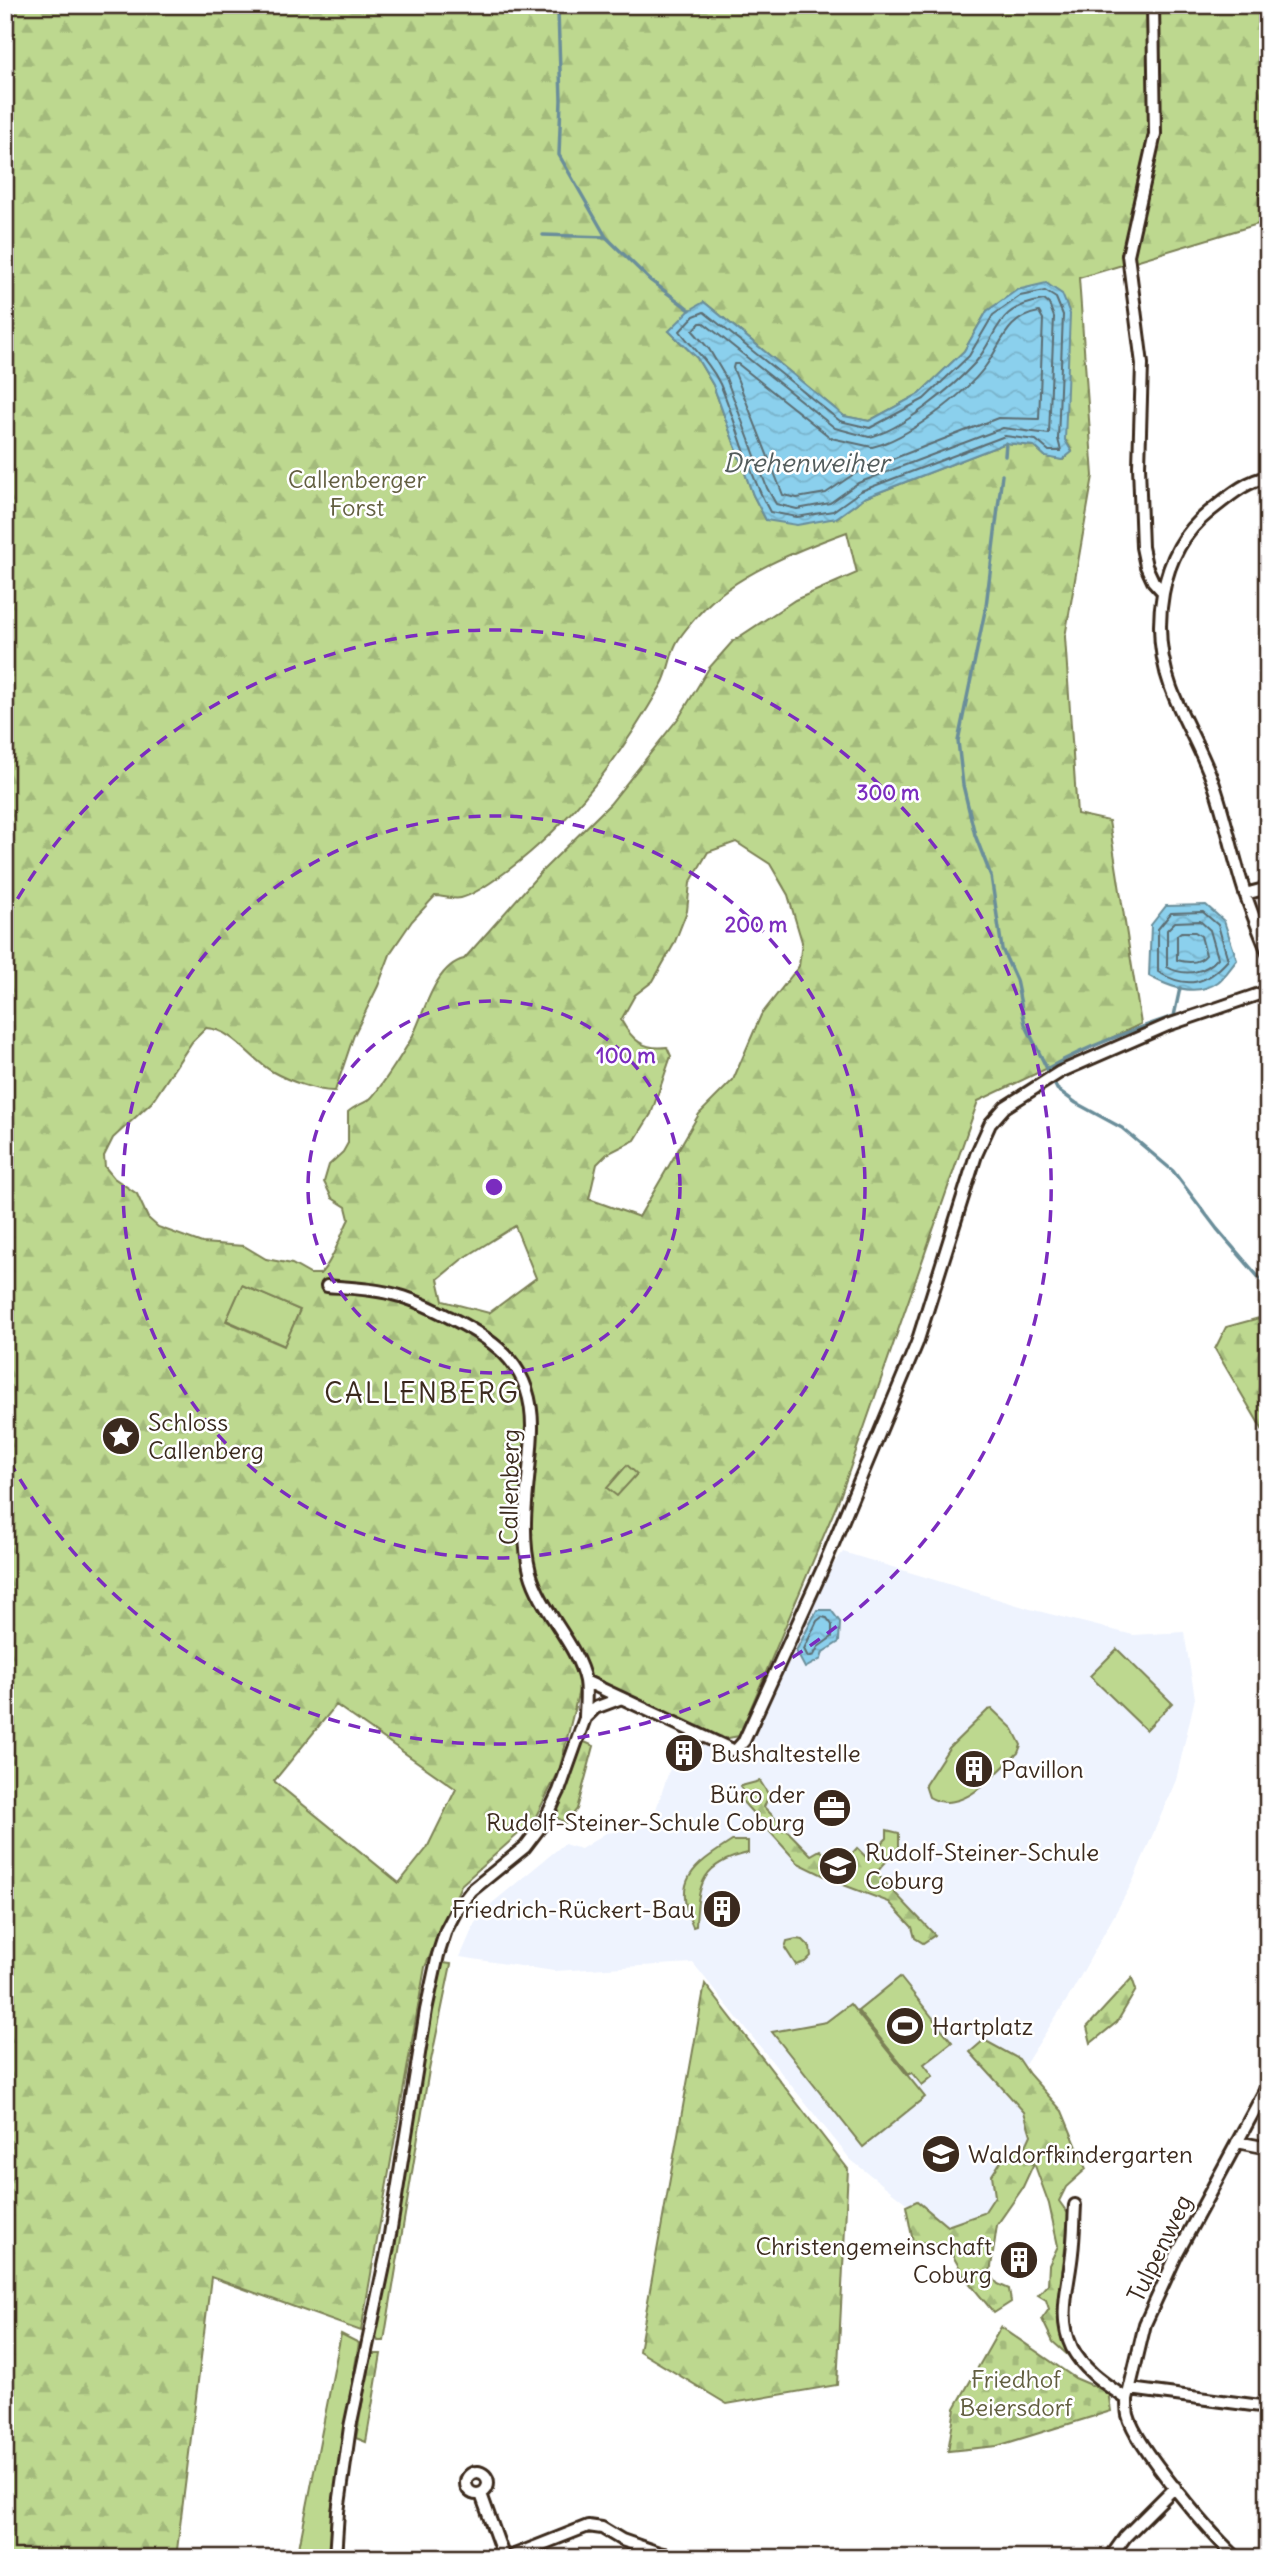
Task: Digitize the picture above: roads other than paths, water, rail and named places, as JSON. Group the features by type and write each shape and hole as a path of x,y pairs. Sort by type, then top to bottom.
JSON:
{"street":[{"path":"1153,5 1155,134 1128,255 1142,364 1139,466 1142,547 1150,574 1163,592"},
{"path":"1268,477 1242,487 1201,519 1184,539 1171,564 1163,592 1160,622 1163,658 1171,688 1215,788 1245,894 1268,953"},
{"path":"1245,894 1268,888"},
{"path":"335,2558 338,2512 351,2427 388,2247 412,2090 438,1955 446,1930 457,1909 472,1890 525,1847 544,1822 559,1791 585,1718 585,1681 735,1751 744,1741 823,1568 917,1343 976,1155 990,1124 1004,1107 1060,1072 1168,1025 1268,991"},
{"name":"Callenberg","path":"327,1286 398,1295 422,1304 482,1333 505,1352 519,1373 529,1398 531,1417 526,1511 529,1570 535,1587 569,1644 585,1681"},
{"path":"585,1718 595,1708 620,1699"},
{"name":"Tulpenweg","path":"1128,2394 1145,2324 1177,2253 1268,2085"},
{"path":"1237,2142 1268,2148"},
{"path":"1075,2205 1072,2255 1063,2310 1072,2347 1083,2364 1100,2380 1128,2394 1268,2407"},
{"path":"1128,2394 1127,2414 1135,2432 1175,2487 1237,2558"},
{"path":"1110,2558 1125,2537 1175,2487"},
{"path":"481,2494 505,2558 588,2526 602,2528 622,2540 659,2553 683,2558"}],"water":[{"name":"Drehenweiher","path":"1046,283 1062,294 1070,314 1065,440 1072,452 1062,460 1046,457 1034,446 1006,443 864,498 836,518 797,525 766,520 753,495 713,385 697,358 669,331 690,310 704,302 844,416 869,421 919,394 964,351 987,311 1017,290"},
{"path":"1206,905 1224,921 1237,960 1228,972 1210,986 1192,990 1174,987 1149,976 1151,925 1166,906"},
{"path":"817,1610 831,1610 840,1622 839,1642 823,1652 821,1659 805,1668 796,1651"}],"waterway":[{"path":"562,5 558,12 561,100 559,155 606,237 650,280 690,310"},
{"path":"543,235 606,237"},
{"path":"1005,456 1006,443"},
{"path":"1002,475 986,606 958,741 963,785 975,835 991,876 1002,949 1016,980 1025,1024 1057,1089 1076,1103 1122,1128 1173,1171 1217,1229 1268,1288"},
{"path":"1048,1068 1125,1033 1174,1016 1180,988"}],"place":[{"name":"Schloss Callenberg","path":"121,1436"},
{"name":"Bushaltestelle","path":"684,1753"},
{"name":"Pavillon","path":"974,1769"},
{"name":"Büro der Rudolf-Steiner-Schule Coburg","path":"832,1808"},
{"name":"Rudolf-Steiner-Schule Coburg","path":"838,1866"},
{"name":"Friedrich-Rückert-Bau","path":"722,1909"},
{"name":"Hartplatz","path":"905,2026"},
{"name":"Waldorfkindergarten","path":"941,2154"},
{"name":"Christengemeinschaft Coburg","path":"1019,2260"}],"district":[{"name":"CALLENBERG","path":"422,1393"}],"park label":[{"name":"Callenberger Forst","path":"357,493"},
{"name":"Friedhof Beiersdorf","path":"1016,2393"}]}
